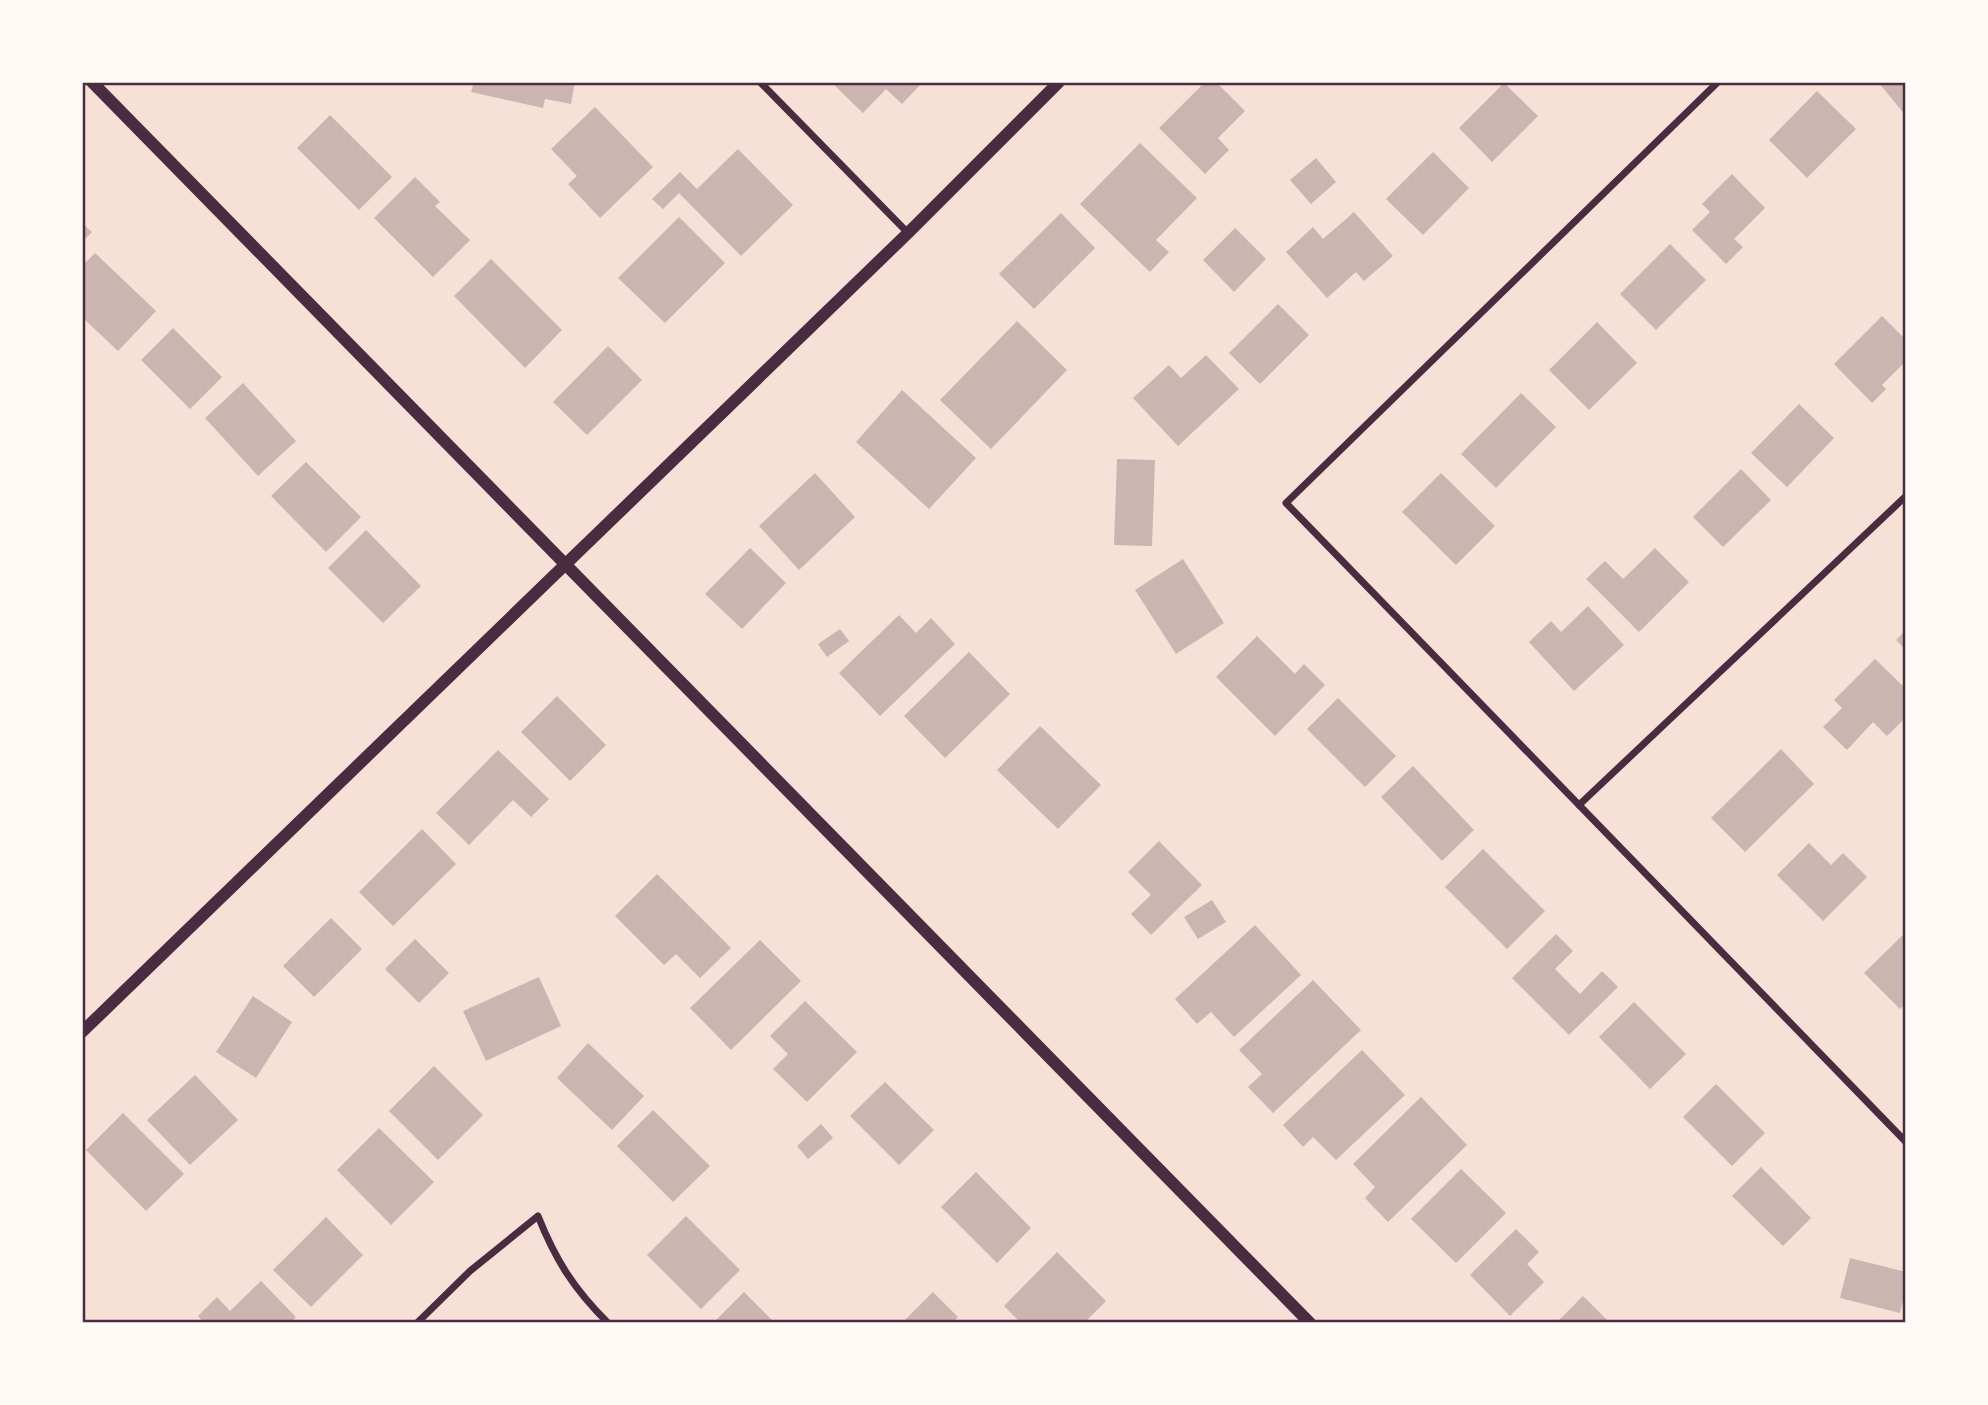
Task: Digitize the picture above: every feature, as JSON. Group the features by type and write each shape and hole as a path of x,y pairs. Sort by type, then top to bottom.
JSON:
{"street":[{"path":"92,82 1310,1323"},
{"path":"760,82 908,233"},
{"path":"82,1032 908,233 1059,82"},
{"path":"1718,82 1286,503 1906,1142"},
{"path":"1579,805 1906,496"},
{"path":"417,1323 470,1271 538,1216 556,1259 582,1296 608,1323"}],"building":[{"path":"474,82 575,82 571,104 545,99 543,108 471,92"},
{"path":"831,82 923,82 902,104 886,89 863,113"},
{"path":"1205,82 1216,82 1245,111 1218,138 1229,150 1205,174 1159,128"},
{"path":"1878,82 1906,82 1906,116"},
{"path":"1504,83 1538,116 1492,162 1459,128"},
{"path":"1817,91 1856,129 1807,178 1769,140"},
{"path":"595,107 653,167 600,218 568,184 577,176 551,149"},
{"path":"330,115 392,177 359,210 297,148"},
{"path":"1140,143 1197,198 1156,240 1169,252 1150,272 1080,204"},
{"path":"738,149 793,205 741,256 679,193 663,209 652,199 680,172 697,189"},
{"path":"1433,152 1469,188 1423,235 1386,199"},
{"path":"1316,158 1336,182 1311,204 1290,180"},
{"path":"1732,174 1765,208 1734,239 1743,247 1726,264 1692,230 1710,212 1702,204"},
{"path":"415,177 440,202 435,206 470,240 433,277 374,218"},
{"path":"1354,212 1393,256 1364,281 1356,272 1327,298 1286,252 1313,227 1323,239"},
{"path":"1061,213 1095,248 1034,309 999,274"},
{"path":"679,217 725,263 665,323 618,278"},
{"path":"82,223 92,232 82,242"},
{"path":"1235,228 1266,259 1234,292 1203,260"},
{"path":"1670,244 1706,280 1656,330 1620,294"},
{"path":"95,253 156,311 118,351 82,317 82,266"},
{"path":"491,259 562,330 525,368 454,296"},
{"path":"1278,304 1309,335 1260,384 1229,353"},
{"path":"1882,316 1906,340 1906,361 1882,385 1886,389 1872,403 1834,364"},
{"path":"1017,321 1067,370 991,449 940,400"},
{"path":"1597,322 1637,363 1589,410 1549,370"},
{"path":"173,328 222,377 190,409 141,360"},
{"path":"608,346 642,380 587,435 553,402"},
{"path":"1206,355 1239,389 1178,446 1133,398 1169,365 1181,378"},
{"path":"243,383 296,441 258,476 205,418"},
{"path":"902,390 976,458 929,509 856,442"},
{"path":"1521,393 1556,427 1496,488 1461,454"},
{"path":"1799,404 1834,438 1787,487 1751,453"},
{"path":"1117,459 1155,460 1152,546 1114,545"},
{"path":"306,462 361,517 326,552 271,496"},
{"path":"1741,469 1771,500 1723,547 1693,517"},
{"path":"815,473 855,517 799,570 759,526"},
{"path":"1441,473 1495,526 1456,565 1402,512"},
{"path":"366,530 421,586 383,623 328,568"},
{"path":"750,548 786,583 742,629 705,594"},
{"path":"1655,548 1689,582 1639,632 1586,579 1605,561 1623,579"},
{"path":"1183,559 1224,623 1176,654 1135,590"},
{"path":"1588,606 1624,645 1574,691 1529,642 1551,621 1561,632"},
{"path":"899,615 916,633 931,618 955,644 880,716 839,673"},
{"path":"840,629 849,641 827,657 818,644"},
{"path":"1906,630 1906,650 1896,640"},
{"path":"1257,636 1295,674 1304,664 1325,685 1275,736 1216,677"},
{"path":"969,652 1010,694 945,758 904,716"},
{"path":"1875,659 1906,689 1906,717 1887,736 1873,722 1847,750 1823,727 1842,708 1834,700"},
{"path":"557,696 606,745 570,781 521,732"},
{"path":"1338,698 1396,756 1365,787 1307,729"},
{"path":"1040,726 1101,785 1058,829 997,770"},
{"path":"1781,749 1814,784 1745,852 1711,818"},
{"path":"498,750 549,799 531,817 513,800 469,845 436,813"},
{"path":"1413,766 1474,830 1442,861 1381,797"},
{"path":"422,829 456,864 393,926 359,892"},
{"path":"1159,841 1202,885 1151,935 1131,914 1151,895 1128,872"},
{"path":"1809,843 1831,865 1843,853 1867,877 1823,921 1777,875"},
{"path":"1483,849 1545,911 1507,949 1445,887"},
{"path":"657,874 731,948 700,978 676,954 664,965 615,916"},
{"path":"1212,900 1226,922 1198,939 1184,917"},
{"path":"331,918 362,949 314,997 283,966"},
{"path":"1255,925 1301,975 1234,1037 1211,1012 1197,1024 1175,999"},
{"path":"1906,932 1906,1003 1900,1009 1864,973"},
{"path":"1556,934 1573,951 1555,969 1580,994 1602,971 1618,987 1569,1035 1512,978"},
{"path":"415,939 449,973 419,1003 385,969"},
{"path":"760,940 801,981 731,1050 690,1008"},
{"path":"539,977 561,1026 486,1061 463,1011"},
{"path":"1313,980 1361,1030 1273,1113 1248,1087 1262,1074 1239,1050"},
{"path":"253,996 292,1022 256,1078 216,1052"},
{"path":"805,1001 857,1052 807,1102 773,1069 788,1054 770,1036"},
{"path":"1634,1002 1686,1054 1650,1089 1599,1037"},
{"path":"588,1043 644,1096 612,1130 557,1078"},
{"path":"1362,1050 1405,1095 1336,1160 1313,1137 1303,1147 1283,1125"},
{"path":"434,1066 483,1115 438,1160 389,1111"},
{"path":"195,1075 238,1120 190,1165 147,1120"},
{"path":"885,1082 934,1130 899,1165 850,1116"},
{"path":"1716,1084 1765,1133 1732,1166 1683,1117"},
{"path":"1421,1097 1467,1145 1388,1222 1365,1198 1375,1187 1353,1164"},
{"path":"653,1110 710,1166 673,1202 617,1146"},
{"path":"123,1113 184,1174 146,1211 86,1150"},
{"path":"821,1124 833,1138 808,1159 797,1146"},
{"path":"379,1128 434,1182 391,1225 337,1170"},
{"path":"1761,1167 1811,1218 1783,1246 1732,1196"},
{"path":"1461,1169 1506,1213 1456,1263 1411,1219"},
{"path":"976,1172 1031,1228 997,1263 941,1207"},
{"path":"686,1216 740,1270 701,1309 647,1255"},
{"path":"326,1217 363,1255 311,1307 273,1270"},
{"path":"1516,1229 1539,1252 1527,1264 1544,1282 1510,1316 1470,1275"},
{"path":"1057,1252 1106,1301 1084,1323 1021,1323 1004,1306"},
{"path":"1850,1258 1906,1272 1906,1289 1900,1313 1840,1298"},
{"path":"261,1281 296,1317 290,1323 204,1323 198,1316 217,1297 230,1311"},
{"path":"744,1292 775,1323 713,1323"},
{"path":"933,1292 958,1317 952,1323 908,1323 905,1320"},
{"path":"1583,1296 1610,1323 1556,1323"}]}
